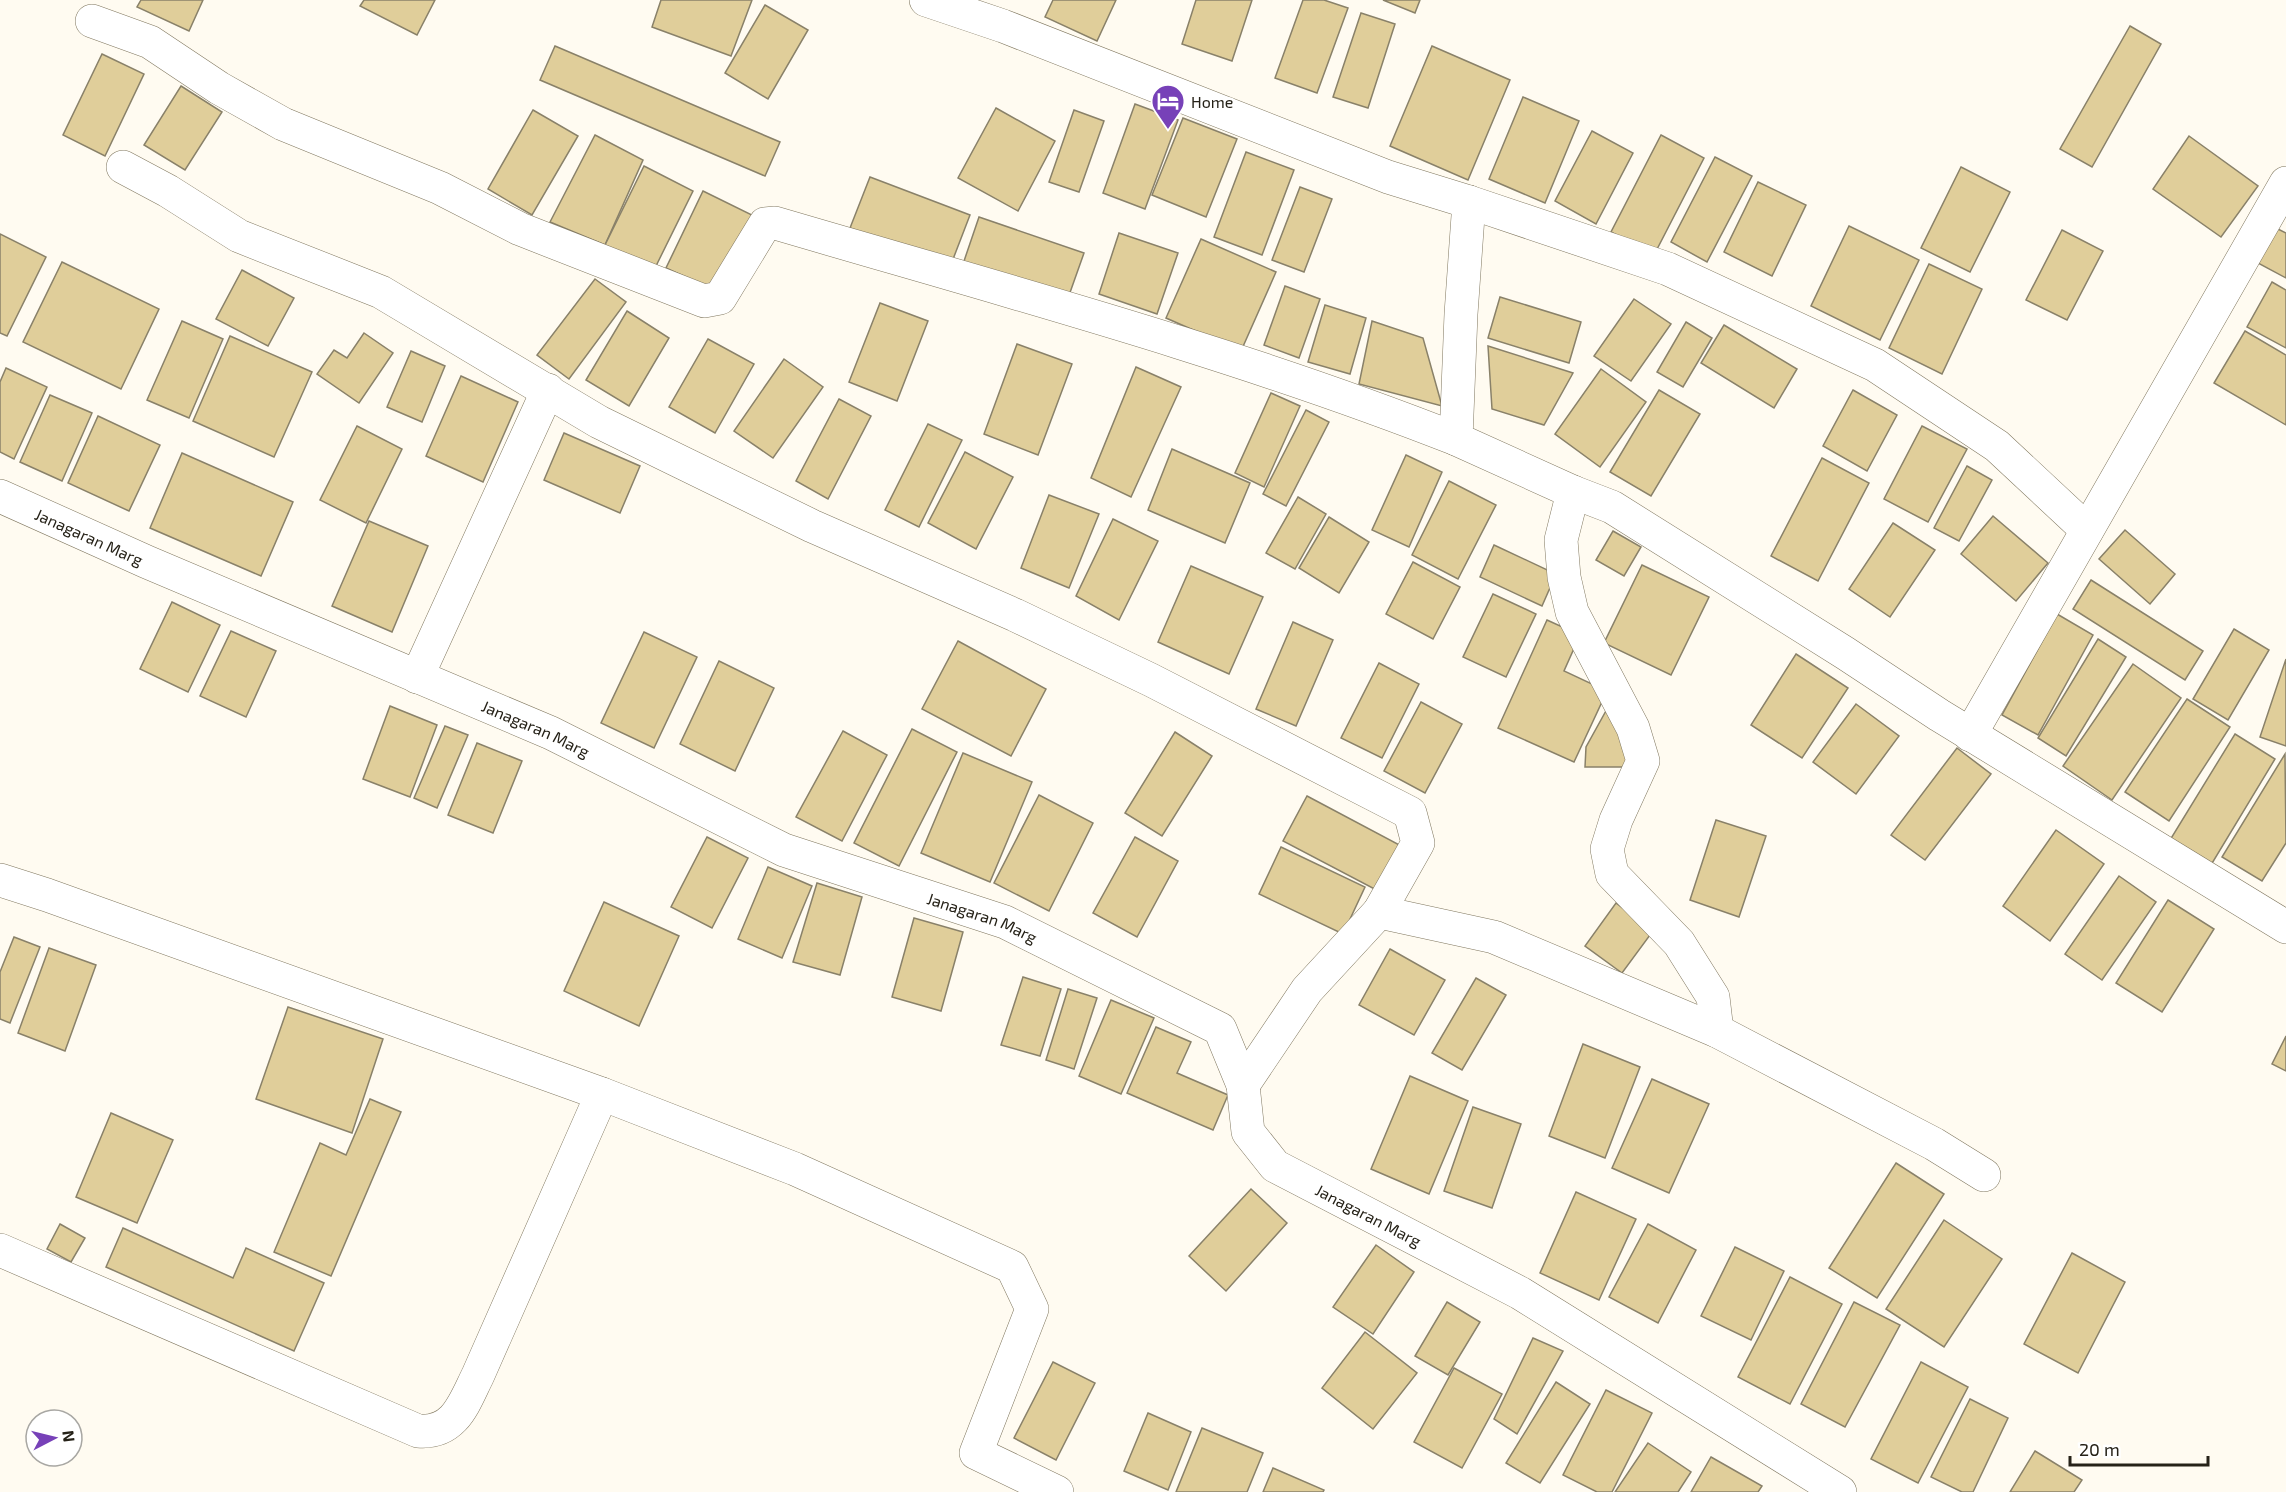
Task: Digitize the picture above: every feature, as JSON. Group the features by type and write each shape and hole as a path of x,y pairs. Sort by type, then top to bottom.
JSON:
{"street":[{"path":"926,0 1003,26 1388,177 1668,269 1875,365 1997,446 2087,530"},
{"path":"92,21 150,42 219,88 283,124 440,188 520,229 704,301 720,298 765,224 775,223 1214,354 1381,410 1456,439 1573,492 1612,507 1970,735 2286,927"},
{"path":"123,167 168,191 239,236 381,291 599,422 812,526 1015,615 1151,680 1410,813 1418,843 1379,912 1306,990 1243,1085"},
{"path":"1970,735 2286,183"},
{"path":"1456,439 1461,314 1469,202"},
{"path":"417,677 548,390"},
{"path":"1573,492 1561,540 1564,577 1572,612 1633,728 1643,761 1616,820 1607,849 1612,874 1679,943 1713,997 1717,1031"},
{"name":"Janagaran Marg","path":"0,496 147,562 551,733 784,850 1005,922 1220,1029 1243,1085 1248,1132 1275,1166 1520,1293 1840,1492"},
{"path":"0,880 58,898 602,1095 795,1169 1012,1267 1032,1309 976,1453 1057,1492"},
{"path":"1379,912 1494,937 1717,1031 1934,1144 1984,1175"},
{"path":"0,1250 316,1388 418,1431 431,1432 447,1426 461,1408 478,1375 602,1095"}],"building":[{"path":"141,0 203,0 189,31 137,7"},
{"path":"364,0 435,0 417,35 360,6"},
{"path":"661,0 752,0 731,56 652,27"},
{"path":"1053,0 1116,0 1097,41 1045,17"},
{"path":"1196,0 1252,0 1232,61 1182,44"},
{"path":"1303,0 1324,0 1348,8 1317,93 1275,78"},
{"path":"1383,0 1420,0 1415,13"},
{"path":"765,5 808,30 768,99 725,73"},
{"path":"1361,13 1395,24 1368,108 1333,97"},
{"path":"2130,26 2161,44 2092,167 2060,149"},
{"path":"555,46 780,142 765,176 540,80"},
{"path":"1432,46 1510,80 1468,180 1390,146"},
{"path":"102,54 144,74 105,156 63,135"},
{"path":"181,86 222,112 185,170 144,145"},
{"path":"1523,97 1579,121 1545,203 1489,179"},
{"path":"1135,104 1178,120 1145,209 1103,193"},
{"path":"996,108 1055,141 1018,211 958,178"},
{"path":"533,110 578,136 532,215 488,189"},
{"path":"1074,110 1104,121 1079,192 1049,182"},
{"path":"1183,118 1237,139 1206,217 1152,195"},
{"path":"1592,131 1633,153 1596,224 1555,201"},
{"path":"595,135 643,160 605,245 550,222"},
{"path":"1661,135 1704,158 1654,255 1611,232"},
{"path":"2189,136 2258,186 2221,237 2153,189"},
{"path":"1246,152 1294,170 1262,255 1214,237"},
{"path":"1715,157 1752,176 1707,262 1671,242"},
{"path":"644,166 693,191 654,270 605,245"},
{"path":"1961,167 2010,192 1970,272 1921,248"},
{"path":"870,177 970,215 950,267 850,228"},
{"path":"1758,182 1806,205 1772,276 1724,252"},
{"path":"1300,187 1332,199 1304,272 1272,260"},
{"path":"703,191 754,216 718,292 666,268"},
{"path":"979,217 1084,253 1067,301 963,264"},
{"path":"1849,226 1919,260 1880,340 1811,306"},
{"path":"2274,227 2286,233 2286,278 2256,262"},
{"path":"2062,230 2103,251 2067,320 2026,300"},
{"path":"1119,233 1178,253 1157,314 1099,294"},
{"path":"0,234 46,257 7,336 0,333"},
{"path":"1201,239 1276,272 1241,351 1166,318"},
{"path":"62,262 159,309 121,389 23,342"},
{"path":"1929,264 1982,289 1942,374 1889,348"},
{"path":"242,270 294,298 268,346 216,319"},
{"path":"595,279 626,302 569,379 537,355"},
{"path":"2272,282 2286,290 2286,348 2247,327"},
{"path":"1285,286 1320,299 1299,358 1264,345"},
{"path":"1500,297 1581,322 1569,363 1488,338"},
{"path":"1634,299 1671,324 1631,381 1594,356"},
{"path":"880,303 928,321 897,401 849,382"},
{"path":"1325,305 1366,318 1350,374 1308,362"},
{"path":"627,311 669,338 629,406 586,380"},
{"path":"182,321 223,339 189,418 147,400"},
{"path":"1372,321 1423,338 1442,406 1359,384"},
{"path":"1686,322 1712,338 1683,387 1657,372"},
{"path":"1724,325 1797,369 1774,408 1701,363"},
{"path":"2245,331 2286,355 2286,425 2214,383"},
{"path":"364,333 393,353 359,403 317,374 334,350 347,358"},
{"path":"230,336 312,372 274,457 193,421"},
{"path":"708,339 754,364 715,433 669,407"},
{"path":"1017,344 1072,364 1038,455 984,434"},
{"path":"1488,346 1573,373 1544,425 1492,409"},
{"path":"411,351 445,366 422,422 387,407"},
{"path":"784,359 823,387 773,458 734,431"},
{"path":"1136,367 1181,387 1131,497 1091,478"},
{"path":"6,368 47,387 14,459 0,452 0,382"},
{"path":"1601,369 1646,402 1600,467 1555,434"},
{"path":"461,376 518,402 483,482 426,456"},
{"path":"1659,390 1700,414 1651,496 1610,472"},
{"path":"1853,390 1897,415 1867,471 1823,446"},
{"path":"1271,393 1300,406 1264,487 1235,473"},
{"path":"50,395 92,413 62,481 20,462"},
{"path":"839,399 871,416 828,499 796,481"},
{"path":"1306,410 1329,422 1286,506 1263,494"},
{"path":"98,416 160,445 129,511 68,483"},
{"path":"928,424 962,440 919,527 885,510"},
{"path":"357,426 402,449 366,523 320,500"},
{"path":"1922,426 1967,449 1928,522 1884,499"},
{"path":"564,433 640,466 620,513 544,480"},
{"path":"1172,449 1250,483 1225,543 1148,510"},
{"path":"965,452 1013,477 976,549 928,523"},
{"path":"182,453 293,502 261,576 150,528"},
{"path":"1406,455 1442,472 1409,547 1372,530"},
{"path":"1822,458 1869,483 1818,581 1771,556"},
{"path":"1967,466 1992,480 1959,541 1934,528"},
{"path":"1449,481 1496,505 1458,579 1412,555"},
{"path":"1049,495 1099,514 1069,588 1021,568"},
{"path":"1298,497 1326,514 1295,569 1266,553"},
{"path":"1993,516 2048,563 2016,601 1961,554"},
{"path":"1329,517 1369,542 1339,593 1299,568"},
{"path":"1113,519 1158,541 1119,620 1076,596"},
{"path":"369,521 428,546 392,632 332,606"},
{"path":"1893,523 1935,550 1890,617 1849,589"},
{"path":"2125,530 2175,574 2150,604 2099,559"},
{"path":"1613,531 1641,547 1624,576 1596,560"},
{"path":"1494,545 1556,574 1542,606 1480,577"},
{"path":"1413,562 1460,587 1433,639 1386,614"},
{"path":"1642,565 1709,597 1671,675 1604,643"},
{"path":"1191,566 1263,597 1229,674 1158,642"},
{"path":"2091,580 2203,651 2185,680 2073,609"},
{"path":"1493,594 1536,614 1506,677 1463,657"},
{"path":"172,602 220,625 188,692 140,669"},
{"path":"2057,614 2093,635 2038,735 2002,715"},
{"path":"1547,620 1580,635 1564,671 1607,691 1574,762 1498,728"},
{"path":"1293,622 1333,640 1296,726 1256,709"},
{"path":"2234,629 2269,650 2228,720 2193,699"},
{"path":"231,631 276,651 246,717 200,696"},
{"path":"644,632 697,657 654,748 601,723"},
{"path":"2098,639 2126,657 2066,756 2038,738"},
{"path":"958,641 1046,689 1011,756 922,709"},
{"path":"1796,654 1848,688 1802,758 1751,725"},
{"path":"2286,659 2286,746 2260,737"},
{"path":"719,661 774,688 735,771 680,744"},
{"path":"1379,663 1419,684 1382,758 1341,738"},
{"path":"2133,664 2181,698 2112,800 2063,766"},
{"path":"2187,699 2230,727 2169,821 2125,792"},
{"path":"1612,700 1636,767 1585,767 1586,747"},
{"path":"1421,702 1462,724 1425,793 1384,771"},
{"path":"1856,704 1899,736 1856,794 1813,762"},
{"path":"390,706 437,725 410,797 363,779"},
{"path":"445,726 468,735 437,808 414,798"},
{"path":"912,729 957,752 899,866 854,843"},
{"path":"843,731 887,755 842,841 796,817"},
{"path":"1175,732 1212,756 1162,836 1125,813"},
{"path":"2235,734 2275,759 2211,865 2170,840"},
{"path":"477,743 522,761 493,833 448,815"},
{"path":"1957,748 1991,774 1925,860 1891,835"},
{"path":"963,753 1032,782 990,882 921,853"},
{"path":"2285,754 2286,843 2262,881 2222,857"},
{"path":"1039,795 1093,823 1049,911 994,883"},
{"path":"1307,796 1407,849 1384,894 1283,841"},
{"path":"1716,820 1766,836 1739,917 1690,900"},
{"path":"2056,830 2104,864 2050,941 2003,906"},
{"path":"707,837 748,858 712,928 671,907"},
{"path":"1135,837 1178,861 1137,937 1093,913"},
{"path":"1281,847 1365,887 1343,934 1259,894"},
{"path":"768,867 812,886 782,958 738,939"},
{"path":"2119,876 2156,902 2102,980 2065,954"},
{"path":"817,883 862,897 840,975 793,962"},
{"path":"2168,900 2214,929 2162,1012 2116,983"},
{"path":"604,902 679,936 639,1026 564,991"},
{"path":"1616,903 1653,931 1622,973 1585,946"},
{"path":"914,918 963,932 941,1011 892,997"},
{"path":"14,937 40,947 10,1023 0,1019 0,972"},
{"path":"49,948 96,965 65,1051 18,1033"},
{"path":"1390,949 1445,980 1414,1035 1359,1005"},
{"path":"1023,977 1061,989 1040,1056 1001,1045"},
{"path":"1476,978 1506,995 1462,1070 1432,1053"},
{"path":"1068,989 1097,998 1074,1069 1046,1060"},
{"path":"1111,1000 1154,1018 1121,1094 1079,1076"},
{"path":"288,1007 383,1039 352,1133 256,1099"},
{"path":"1156,1027 1191,1042 1177,1073 1228,1095 1213,1130 1127,1093"},
{"path":"2286,1036 2286,1071 2272,1064"},
{"path":"1583,1044 1640,1067 1605,1158 1549,1136"},
{"path":"1410,1076 1468,1101 1429,1194 1371,1169"},
{"path":"1652,1079 1709,1104 1669,1193 1612,1168"},
{"path":"370,1099 401,1112 331,1276 274,1252 320,1143 346,1155"},
{"path":"1473,1107 1521,1124 1492,1208 1444,1191"},
{"path":"111,1113 173,1140 137,1223 76,1197"},
{"path":"1896,1163 1944,1194 1877,1298 1829,1268"},
{"path":"1251,1189 1287,1223 1226,1291 1189,1256"},
{"path":"1576,1192 1636,1219 1599,1300 1540,1273"},
{"path":"1944,1220 2002,1259 1944,1347 1886,1309"},
{"path":"60,1224 85,1238 71,1262 47,1249"},
{"path":"1648,1224 1696,1250 1658,1323 1609,1297"},
{"path":"123,1228 233,1278 246,1248 324,1283 294,1351 106,1267"},
{"path":"1376,1245 1414,1272 1373,1334 1333,1307"},
{"path":"1735,1247 1784,1271 1751,1340 1701,1316"},
{"path":"2072,1253 2125,1282 2078,1373 2024,1344"},
{"path":"1790,1277 1842,1304 1790,1404 1738,1377"},
{"path":"1447,1302 1480,1322 1448,1375 1415,1356"},
{"path":"1854,1302 1900,1325 1845,1427 1801,1404"},
{"path":"1365,1332 1417,1373 1373,1429 1322,1388"},
{"path":"1533,1338 1563,1351 1517,1434 1494,1419"},
{"path":"1053,1362 1095,1383 1056,1460 1014,1438"},
{"path":"1921,1362 1968,1387 1918,1483 1871,1459"},
{"path":"1454,1368 1502,1394 1462,1468 1414,1442"},
{"path":"1556,1382 1590,1404 1540,1483 1506,1463"},
{"path":"1606,1390 1652,1413 1612,1492 1597,1492 1563,1475"},
{"path":"1970,1399 2008,1418 1973,1492 1962,1492 1931,1477"},
{"path":"1148,1413 1191,1432 1168,1490 1124,1471"},
{"path":"1202,1428 1263,1453 1247,1492 1176,1492"},
{"path":"1648,1443 1691,1472 1678,1492 1615,1492"},
{"path":"2035,1451 2082,1480 2074,1492 2010,1492"},
{"path":"1711,1457 1762,1486 1758,1492 1691,1492"},
{"path":"1273,1468 1324,1490 1323,1492 1263,1492"}],"place":[{"name":"Home","path":"1168,130"}]}
